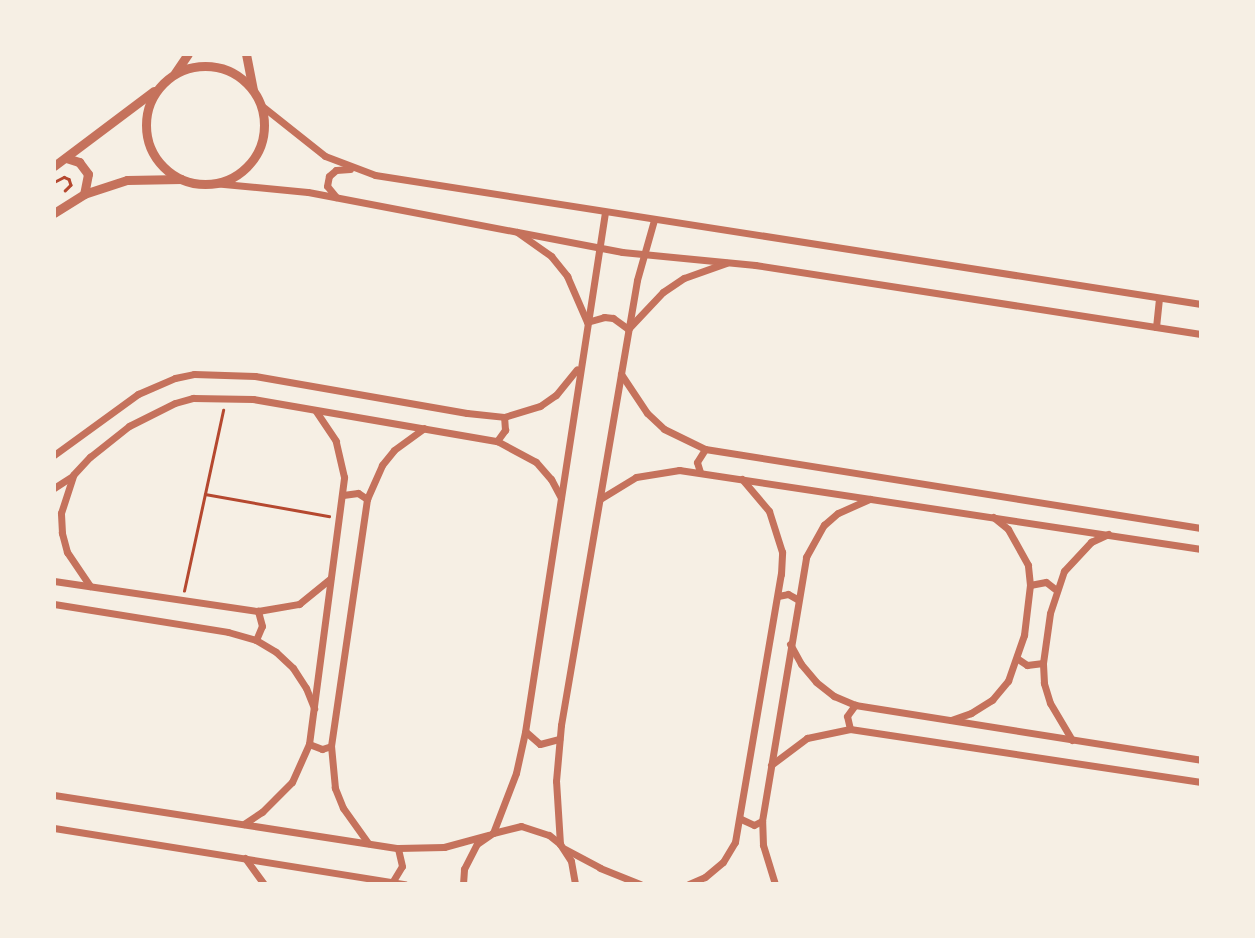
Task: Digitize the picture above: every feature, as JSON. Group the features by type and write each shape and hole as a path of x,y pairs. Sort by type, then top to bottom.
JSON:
{"street":[{"path":"54,166 161,86 174,75 188,54"},
{"path":"246,54 254,91 262,106 312,148 354,169 416,183 1201,304"},
{"path":"174,75 191,68 208,66 226,69 241,78 254,91"},
{"path":"161,86 147,114 150,145 157,159 182,179"},
{"path":"213,183 230,179 256,156 264,132 262,106"},
{"path":"66,158 79,162 88,174 84,194"},
{"path":"337,197 329,190 329,176 336,170 354,169"},
{"path":"54,214 84,194 127,180 182,179 337,197 513,229 599,248 730,262 1201,334"},
{"path":"463,884 469,856 490,834 516,773 525,732 605,212"},
{"path":"575,884 571,861 562,846 556,803 559,739 628,329 654,220"},
{"path":"513,229 551,257 567,276 587,322"},
{"path":"628,329 663,292 695,273 730,262"},
{"path":"1156,327 1159,298"},
{"path":"587,322 604,317 613,318 628,329"},
{"path":"54,455 138,394 175,378 194,374 255,376 476,415 504,417 540,406 569,382 580,366"},
{"path":"621,374 647,413 664,429 705,449 1201,528"},
{"path":"54,488 73,475 108,441 151,414 193,398 226,396 497,441 536,463 551,479 561,498"},
{"path":"244,824 262,812 292,782 309,744 343,495 342,458 336,440 315,409"},
{"path":"497,441 505,430 504,417"},
{"path":"368,844 343,808 335,788 331,746 367,499 373,481 394,450 425,428"},
{"path":"701,472 698,457 705,449"},
{"path":"599,500 617,486 647,474 679,470 1201,549"},
{"path":"73,475 61,513 62,533 67,552 90,586"},
{"path":"689,884 705,877 723,862 735,842 778,596 782,552 778,531 769,511 741,478"},
{"path":"343,495 358,493 367,499"},
{"path":"775,884 762,845 762,821 806,557 824,525 838,513 872,498"},
{"path":"947,721 971,713 992,699 1008,681 1018,659 1030,585 1028,565 1020,546 1008,529 992,517"},
{"path":"1072,740 1050,702 1043,663 1055,589 1076,555 1091,542 1108,534"},
{"path":"54,580 258,611 299,604 331,579"},
{"path":"1030,585 1046,582 1055,589"},
{"path":"778,596 788,594 797,599"},
{"path":"54,604 228,632 256,640 276,652 293,668 306,688 314,709"},
{"path":"256,640 261,626 258,611"},
{"path":"790,644 801,664 816,682 834,696 855,705 1201,760"},
{"path":"1018,659 1027,665 1043,663"},
{"path":"850,729 847,716 855,705"},
{"path":"771,765 807,738 850,729 1201,782"},
{"path":"525,732 540,744 559,739"},
{"path":"309,744 322,749 331,746"},
{"path":"54,794 398,848 444,847 521,826 542,832 600,868 640,884"},
{"path":"741,819 754,825 762,821"},
{"path":"54,828 405,884"},
{"path":"393,881 402,866 398,848"},
{"path":"245,857 264,884"},
{"path":"343,884 353,876"}],"path":[{"path":"54,182 64,177 69,179 71,185 61,194"},
{"path":"182,601 226,396"},
{"path":"205,494 340,517"}]}
